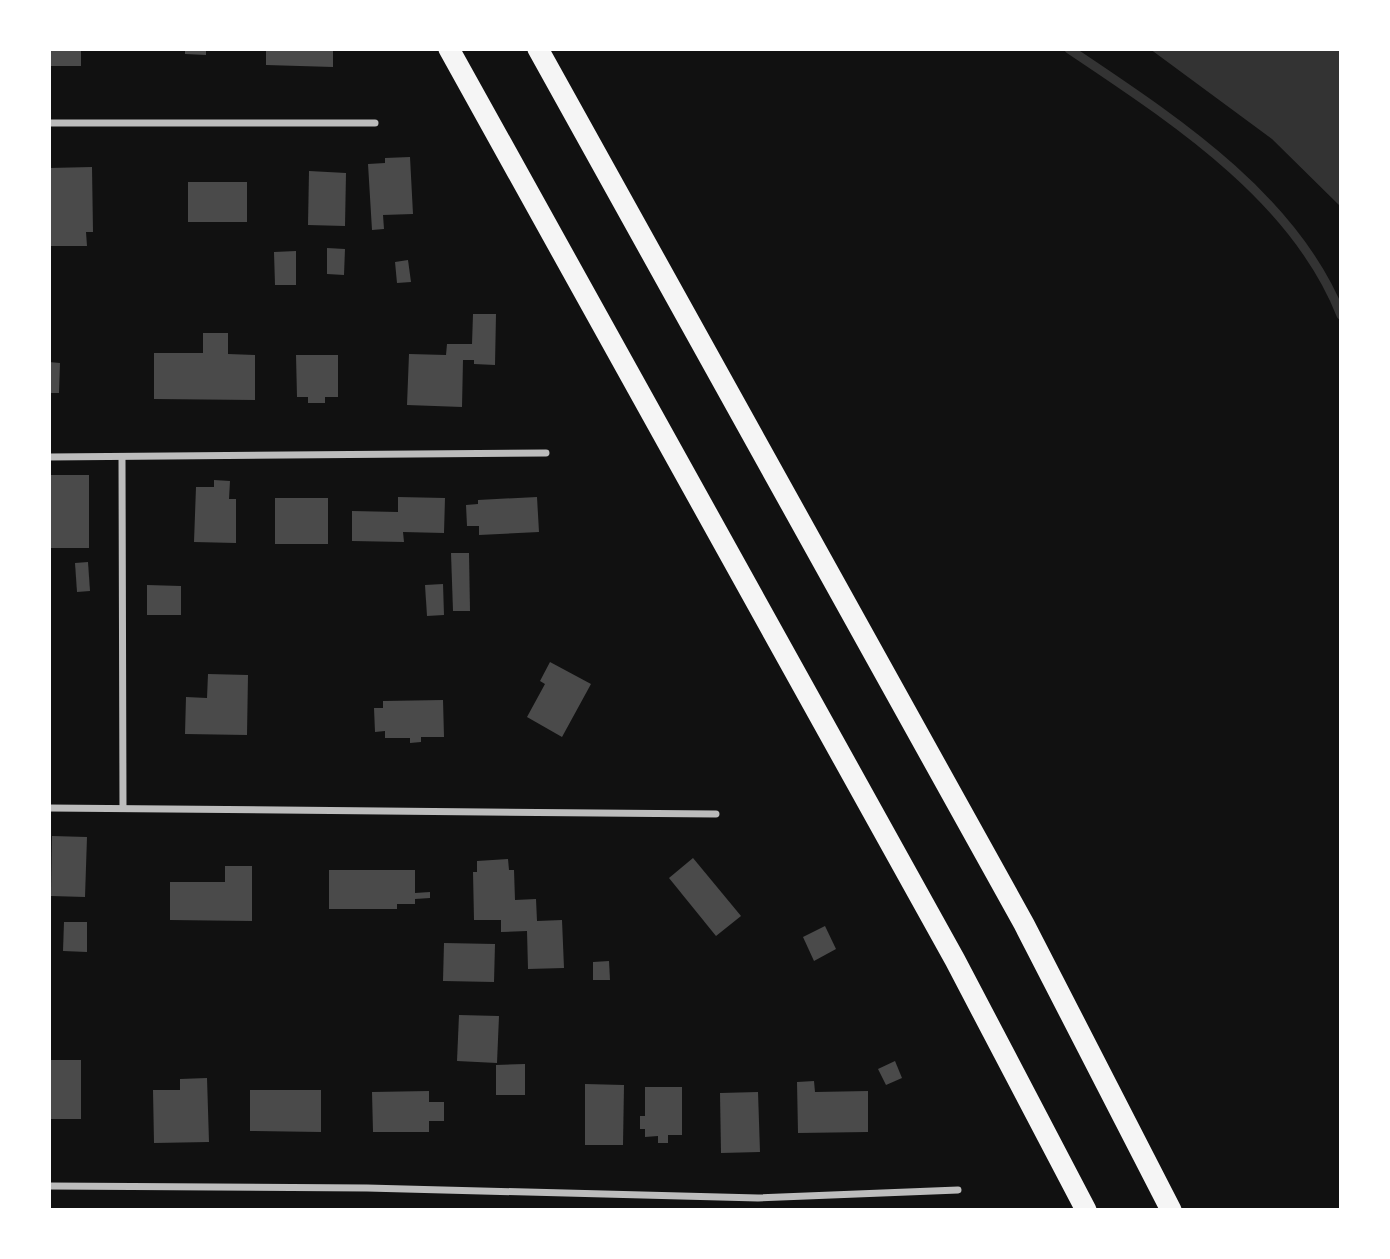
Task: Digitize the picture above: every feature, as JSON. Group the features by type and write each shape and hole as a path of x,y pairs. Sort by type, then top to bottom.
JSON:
{"highway":[{"path":"449,49 968,984 1086,1210"},
{"path":"538,49 1024,924 1171,1210"}],"street":[{"path":"49,123 375,123"},
{"path":"49,457 546,453"},
{"path":"122,458 123,808"},
{"path":"49,808 716,814"},
{"path":"49,1186 380,1188 758,1198 958,1189"}],"shaded area":[{"path":"1150,49 1341,49 1341,207 1272,139"}],"building":[{"path":"49,49 81,49 81,66 49,66"},
{"path":"185,49 206,49 206,55 185,54"},
{"path":"266,49 333,49 333,67 266,65"},
{"path":"410,157 413,214 383,215 384,229 372,230 368,164 385,163 385,158"},
{"path":"92,167 93,232 86,232 87,246 50,246 49,168"},
{"path":"309,171 346,173 345,226 308,225"},
{"path":"188,182 247,182 247,222 188,222"},
{"path":"327,248 345,249 344,275 327,274"},
{"path":"296,251 296,285 275,285 274,252"},
{"path":"408,260 411,282 397,283 395,262"},
{"path":"473,314 496,314 495,365 474,364 474,360 463,360 462,407 407,405 409,354 446,355 447,344 472,344"},
{"path":"203,333 228,333 228,354 255,355 255,400 154,399 154,353 203,353"},
{"path":"296,355 338,355 338,397 325,397 325,403 308,403 308,397 297,397"},
{"path":"49,362 60,363 59,393 49,393"},
{"path":"50,475 89,475 89,548 49,548"},
{"path":"214,480 230,481 229,499 236,499 236,543 194,542 196,487 214,487"},
{"path":"398,497 445,498 444,533 403,532 404,542 352,541 352,511 398,512"},
{"path":"537,497 539,532 479,535 479,526 467,526 466,505 478,504 478,500"},
{"path":"275,498 328,498 328,544 275,544"},
{"path":"451,553 469,553 470,611 453,611"},
{"path":"88,562 90,591 77,592 75,563"},
{"path":"443,584 444,615 427,616 425,585"},
{"path":"147,585 181,586 181,615 147,615"},
{"path":"550,662 591,684 562,737 527,717 545,684 540,681"},
{"path":"208,674 248,675 247,735 185,734 186,697 207,698"},
{"path":"443,700 444,737 421,737 421,742 410,743 410,738 385,738 385,731 375,732 374,708 383,708 383,701"},
{"path":"52,836 87,837 85,897 51,896"},
{"path":"693,858 741,916 716,936 669,878"},
{"path":"508,859 509,870 514,870 515,900 536,899 537,921 562,920 564,968 528,969 527,931 501,932 501,920 474,920 473,872 477,872 477,861"},
{"path":"225,866 252,866 252,921 170,920 170,882 225,882"},
{"path":"329,870 415,870 415,893 430,892 430,898 415,899 415,904 397,904 397,909 329,909"},
{"path":"64,922 87,922 87,952 63,951"},
{"path":"825,926 836,949 814,961 803,937"},
{"path":"444,943 495,944 494,982 443,981"},
{"path":"609,961 610,980 593,980 593,962"},
{"path":"459,1015 499,1016 497,1063 457,1061"},
{"path":"49,1060 81,1060 81,1119 49,1119"},
{"path":"895,1061 902,1078 886,1085 878,1069"},
{"path":"525,1064 525,1095 496,1095 496,1065"},
{"path":"207,1078 209,1142 154,1143 153,1090 180,1090 180,1079"},
{"path":"814,1081 815,1092 868,1091 868,1132 798,1133 797,1082"},
{"path":"585,1084 624,1085 623,1145 585,1145"},
{"path":"645,1087 682,1087 682,1135 668,1135 668,1143 658,1143 658,1136 645,1137 645,1129 640,1129 640,1116 645,1116"},
{"path":"250,1090 321,1090 321,1132 250,1131"},
{"path":"429,1091 429,1102 444,1102 444,1121 429,1121 429,1132 373,1132 372,1092"},
{"path":"758,1092 760,1152 721,1153 720,1093"}],"waterway":[{"path":"1069,49 1187,132 1261,196 1293,233 1320,272 1341,315"}]}
